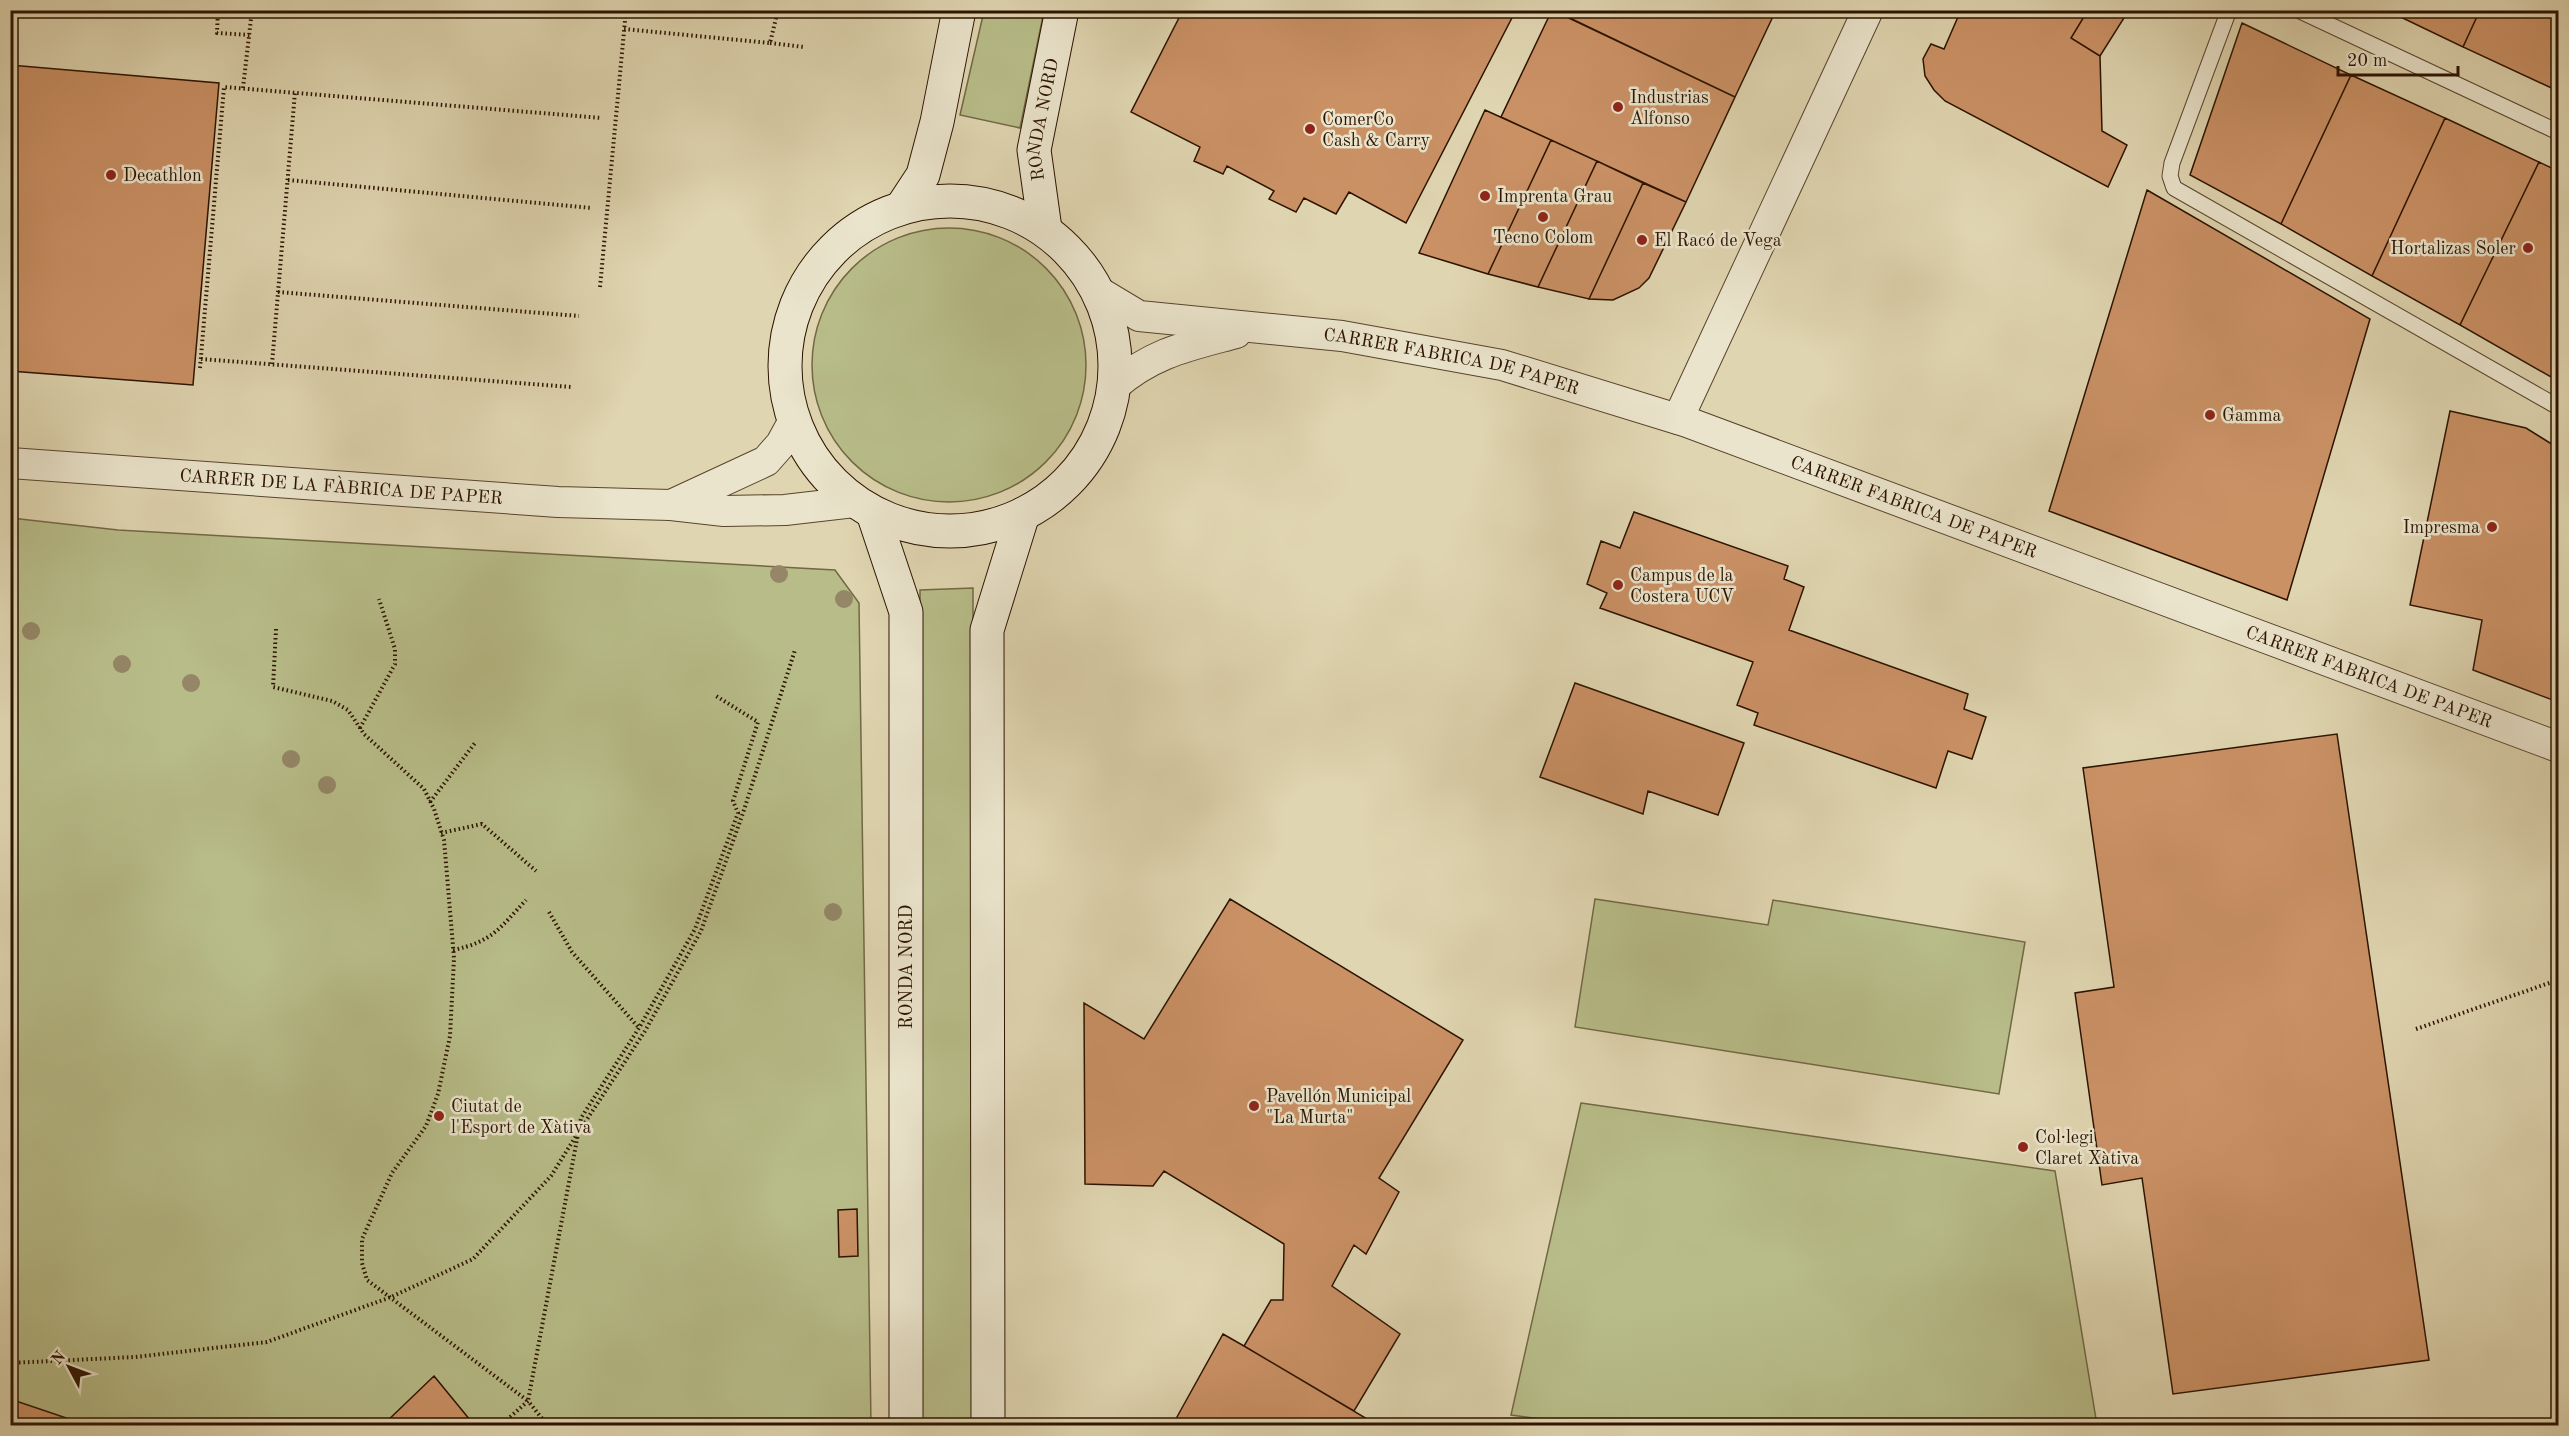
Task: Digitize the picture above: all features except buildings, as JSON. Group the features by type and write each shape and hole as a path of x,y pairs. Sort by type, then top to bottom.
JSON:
{"main road":[{"path":"902,207 923,175 937,122 959,10"},
{"name":"RONDA NORD","path":"1045,229 1034,150 1062,10"},
{"path":"951,200 1000,207 1045,229 1076,256 1099,292 1113,337 1114,386 1099,438 1067,482 1023,514 974,530 922,529 864,507 818,466 794,422 784,379 786,345 787,334 802,292 827,255 861,226 902,207 951,200"},
{"name":"RONDA NORD","path":"864,507 906,612 906,1425"},
{"path":"988,1425 987,630 1023,514"}],"street":[{"path":"1678,419 1868,10"},
{"name":"CARRER FABRICA DE PAPER","path":"1099,292 1139,316 1342,336 1470,358 1571,385 1678,419 2559,747"},
{"name":"CARRER FABRICA DE PAPER","path":"1114,386 1134,369 1156,356 1252,328"},
{"name":"CARRER DE LA FÀBRICA DE PAPER","path":"671,505 766,461 782,444 794,422"},
{"name":"CARRER DE LA FÀBRICA DE PAPER","path":"10,463 558,502 671,505 724,511 864,507"}],"lane":[{"path":"2229,10 2172,164 2170,176 2174,188 2559,407"},
{"path":"2298,10 2559,132"}],"path":[{"path":"218,10 217,33 250,34"},
{"path":"243,88 252,10"},
{"path":"600,287 626,10"},
{"path":"770,43 778,10"},
{"path":"624,29 804,47"},
{"path":"200,368 224,87 602,118"},
{"path":"272,364 295,92"},
{"path":"288,180 592,207"},
{"path":"278,292 579,316"},
{"path":"201,359 571,387"},
{"path":"360,728 395,664 395,649 379,599"},
{"path":"276,629 273,687 332,701 348,710 360,728 416,781 430,802 441,832 453,950 454,987 450,1036 438,1095 426,1126 392,1173 362,1239 362,1263 367,1280 528,1401 548,1425"},
{"path":"10,1363 135,1357 267,1342 391,1297 473,1259 551,1176 645,1031 701,931 743,813 795,650"},
{"path":"500,1425 528,1401 581,1118 639,1028 695,929 738,813 733,801 758,722 716,696"},
{"path":"430,802 475,743"},
{"path":"441,832 482,824 536,871"},
{"path":"453,950 478,945 496,933 526,900"},
{"path":"549,912 572,952 639,1028"},
{"path":"2416,1029 2559,980"}],"green space":[{"path":"984,11 1044,11 1020,128 960,115"},
{"path":"936,228 962,228 1002,238 1025,251 1046,268 1063,289 1076,312 1084,338 1086,365 1084,392 1076,418 1063,441 1046,462 1014,486 989,497 962,502 936,502 909,497 884,486 862,471 843,452 828,430 817,405 812,378 812,352 817,325 828,300 843,278 862,259 884,244 909,233"},
{"name":"Ciutat de l'Esport de Xàtiva","path":"11,518 118,530 835,570 859,603 871,1425 11,1425"},
{"path":"973,588 973,1425 922,1425 920,590"},
{"path":"1595,899 1768,925 1773,900 2025,942 1999,1094 1575,1027"},
{"path":"1581,1103 2055,1171 2097,1425 1592,1426 1511,1415"}],"place":[{"name":"Industrias Alfonso","path":"1618,107"},
{"name":"ComerCo Cash & Carry","path":"1310,129"},
{"name":"Decathlon","path":"111,175"},
{"name":"Imprenta Grau","path":"1485,196"},
{"name":"Tecno Colom","path":"1543,217"},
{"name":"El Racó de Vega","path":"1642,240"},
{"name":"Hortalizas Soler","path":"2528,248"},
{"name":"Gamma","path":"2210,415"},
{"name":"Impresma","path":"2492,527"},
{"name":"Campus de la Costera UCV","path":"1618,585"},
{"name":"Pavellón Municipal \"La Murta\"","path":"1254,1106"},
{"name":"Ciutat de l'Esport de Xàtiva","path":"439,1116"},
{"name":"Col·legi Claret Xàtiva","path":"2023,1147"}]}
